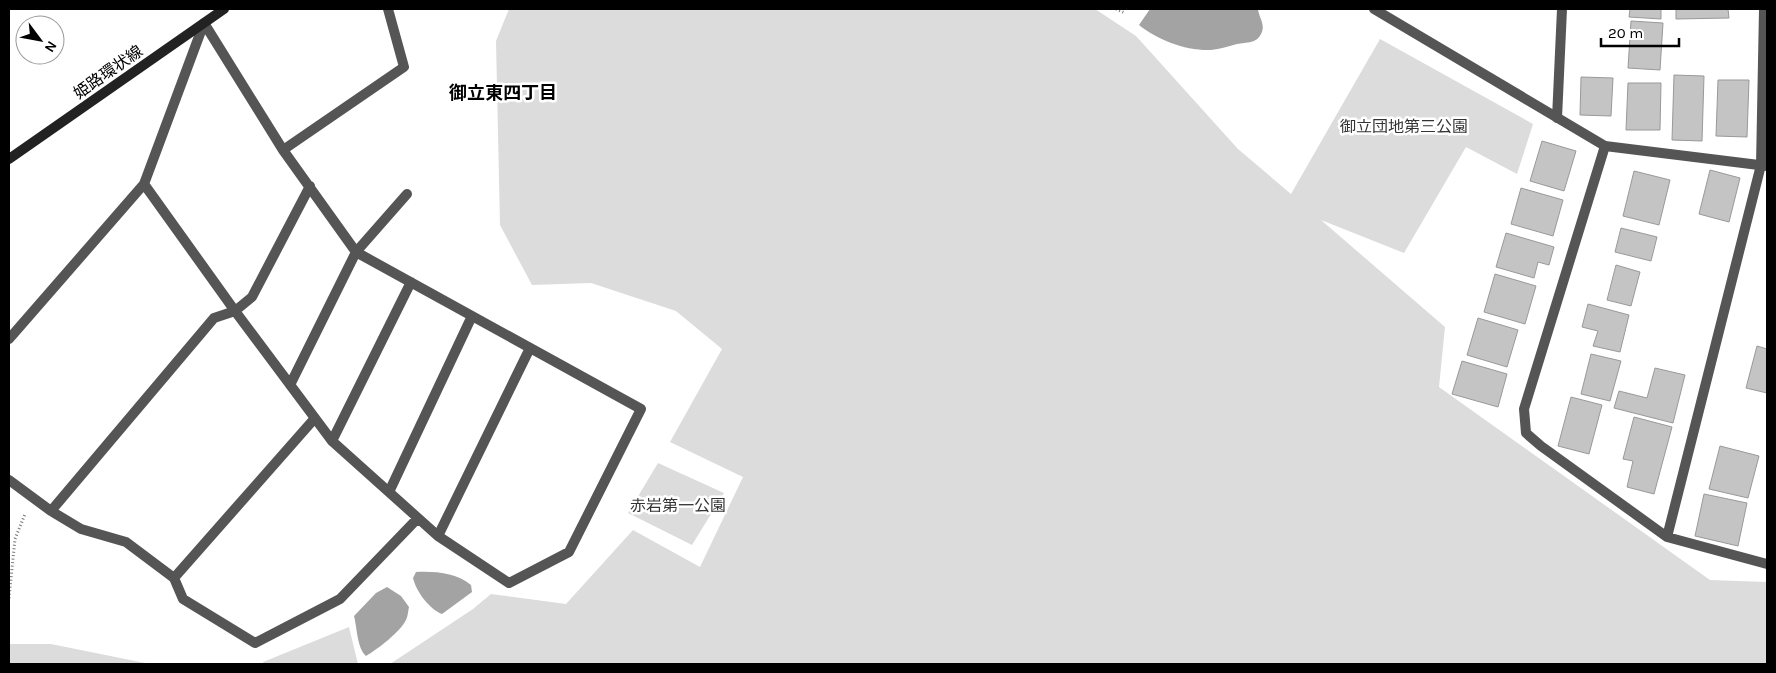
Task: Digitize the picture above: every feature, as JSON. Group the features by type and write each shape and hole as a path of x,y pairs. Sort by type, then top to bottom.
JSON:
{"main road":[{"name":"姫路環状線","path":"9,160 224,9"}],"street":[{"path":"284,150 404,67 388,9"},
{"path":"1374,9 1388,13 1605,146 1764,166"},
{"path":"1557,118 1562,9"},
{"path":"1667,537 1764,166 1766,35 1764,9"},
{"path":"144,184 332,441 438,536 509,583 569,552 641,409 356,252 284,150 204,23"},
{"path":"9,339 144,184 204,23"},
{"path":"1605,146 1524,409 1526,433 1541,446 1667,537 1767,564"},
{"path":"51,511 214,318 235,310 252,297 310,186"},
{"path":"290,385 356,252 407,194"},
{"path":"332,441 411,282"},
{"path":"388,492 472,316"},
{"path":"438,536 530,348"},
{"path":"174,578 315,418"},
{"path":"9,480 51,511 81,529 126,542 174,578 183,600 255,643 340,599 418,518"}],"path":[{"path":"1116,9 1125,13"},
{"path":"9,598 15,539 32,497"}],"green space":[{"name":"御立団地第三公園","path":"509,9 1095,9 1136,36 1238,149 1291,194 1380,39 1533,124 1517,174 1466,147 1404,253 1321,220 1445,327 1439,387 1710,580 1767,582 1767,664 390,664 473,609 491,594 566,604 633,530 700,567 743,477 670,442 722,349 676,311 591,283 532,285 500,225 496,41"},
{"name":"赤岩第一公園","path":"658,463 724,493 692,545 628,513"},
{"path":"349,627 358,664 264,664 263,662"},
{"path":"9,644 51,644 150,664 9,664"}],"shaded area":[{"path":"1150,9 1258,9 1263,25 1262,31 1257,40 1251,42 1211,50 1192,49 1164,40 1139,25"},
{"path":"416,572 452,575 471,585 472,592 442,614 432,608 420,594 413,578"},
{"path":"387,587 401,596 409,607 407,617 394,635 366,656 359,643 354,616 376,593"}],"building":[{"path":"1630,9 1661,9 1661,19 1629,17"},
{"path":"1676,9 1728,9 1729,18 1676,19"},
{"path":"1631,21 1663,23 1660,70 1628,68"},
{"path":"1674,75 1704,76 1702,141 1672,140"},
{"path":"1581,77 1613,78 1611,116 1580,115"},
{"path":"1718,80 1749,80 1747,137 1716,136"},
{"path":"1628,83 1661,83 1660,130 1626,130"},
{"path":"1542,141 1576,151 1564,191 1530,181"},
{"path":"1710,170 1740,178 1729,222 1699,214"},
{"path":"1634,171 1670,180 1659,225 1623,216"},
{"path":"1521,188 1563,200 1553,236 1511,224"},
{"path":"1621,228 1657,237 1651,261 1615,252"},
{"path":"1506,233 1554,247 1549,265 1538,262 1534,278 1496,267"},
{"path":"1616,265 1640,272 1631,306 1607,300"},
{"path":"1495,274 1536,286 1525,324 1484,312"},
{"path":"1588,304 1629,315 1620,352 1593,346 1598,331 1582,327"},
{"path":"1478,318 1518,330 1507,367 1467,355"},
{"path":"1757,346 1767,349 1767,393 1746,388"},
{"path":"1591,354 1621,361 1610,401 1581,394"},
{"path":"1462,361 1507,374 1498,407 1452,394"},
{"path":"1655,368 1685,375 1673,423 1614,408 1619,391 1647,398"},
{"path":"1571,397 1602,405 1589,454 1558,446"},
{"path":"1634,417 1672,427 1654,494 1627,487 1633,461 1623,459"},
{"path":"1720,446 1759,456 1748,498 1709,489"},
{"path":"1704,494 1747,503 1738,546 1695,536"}],"district":[{"name":"御立東四丁目","path":"503,93"}]}
